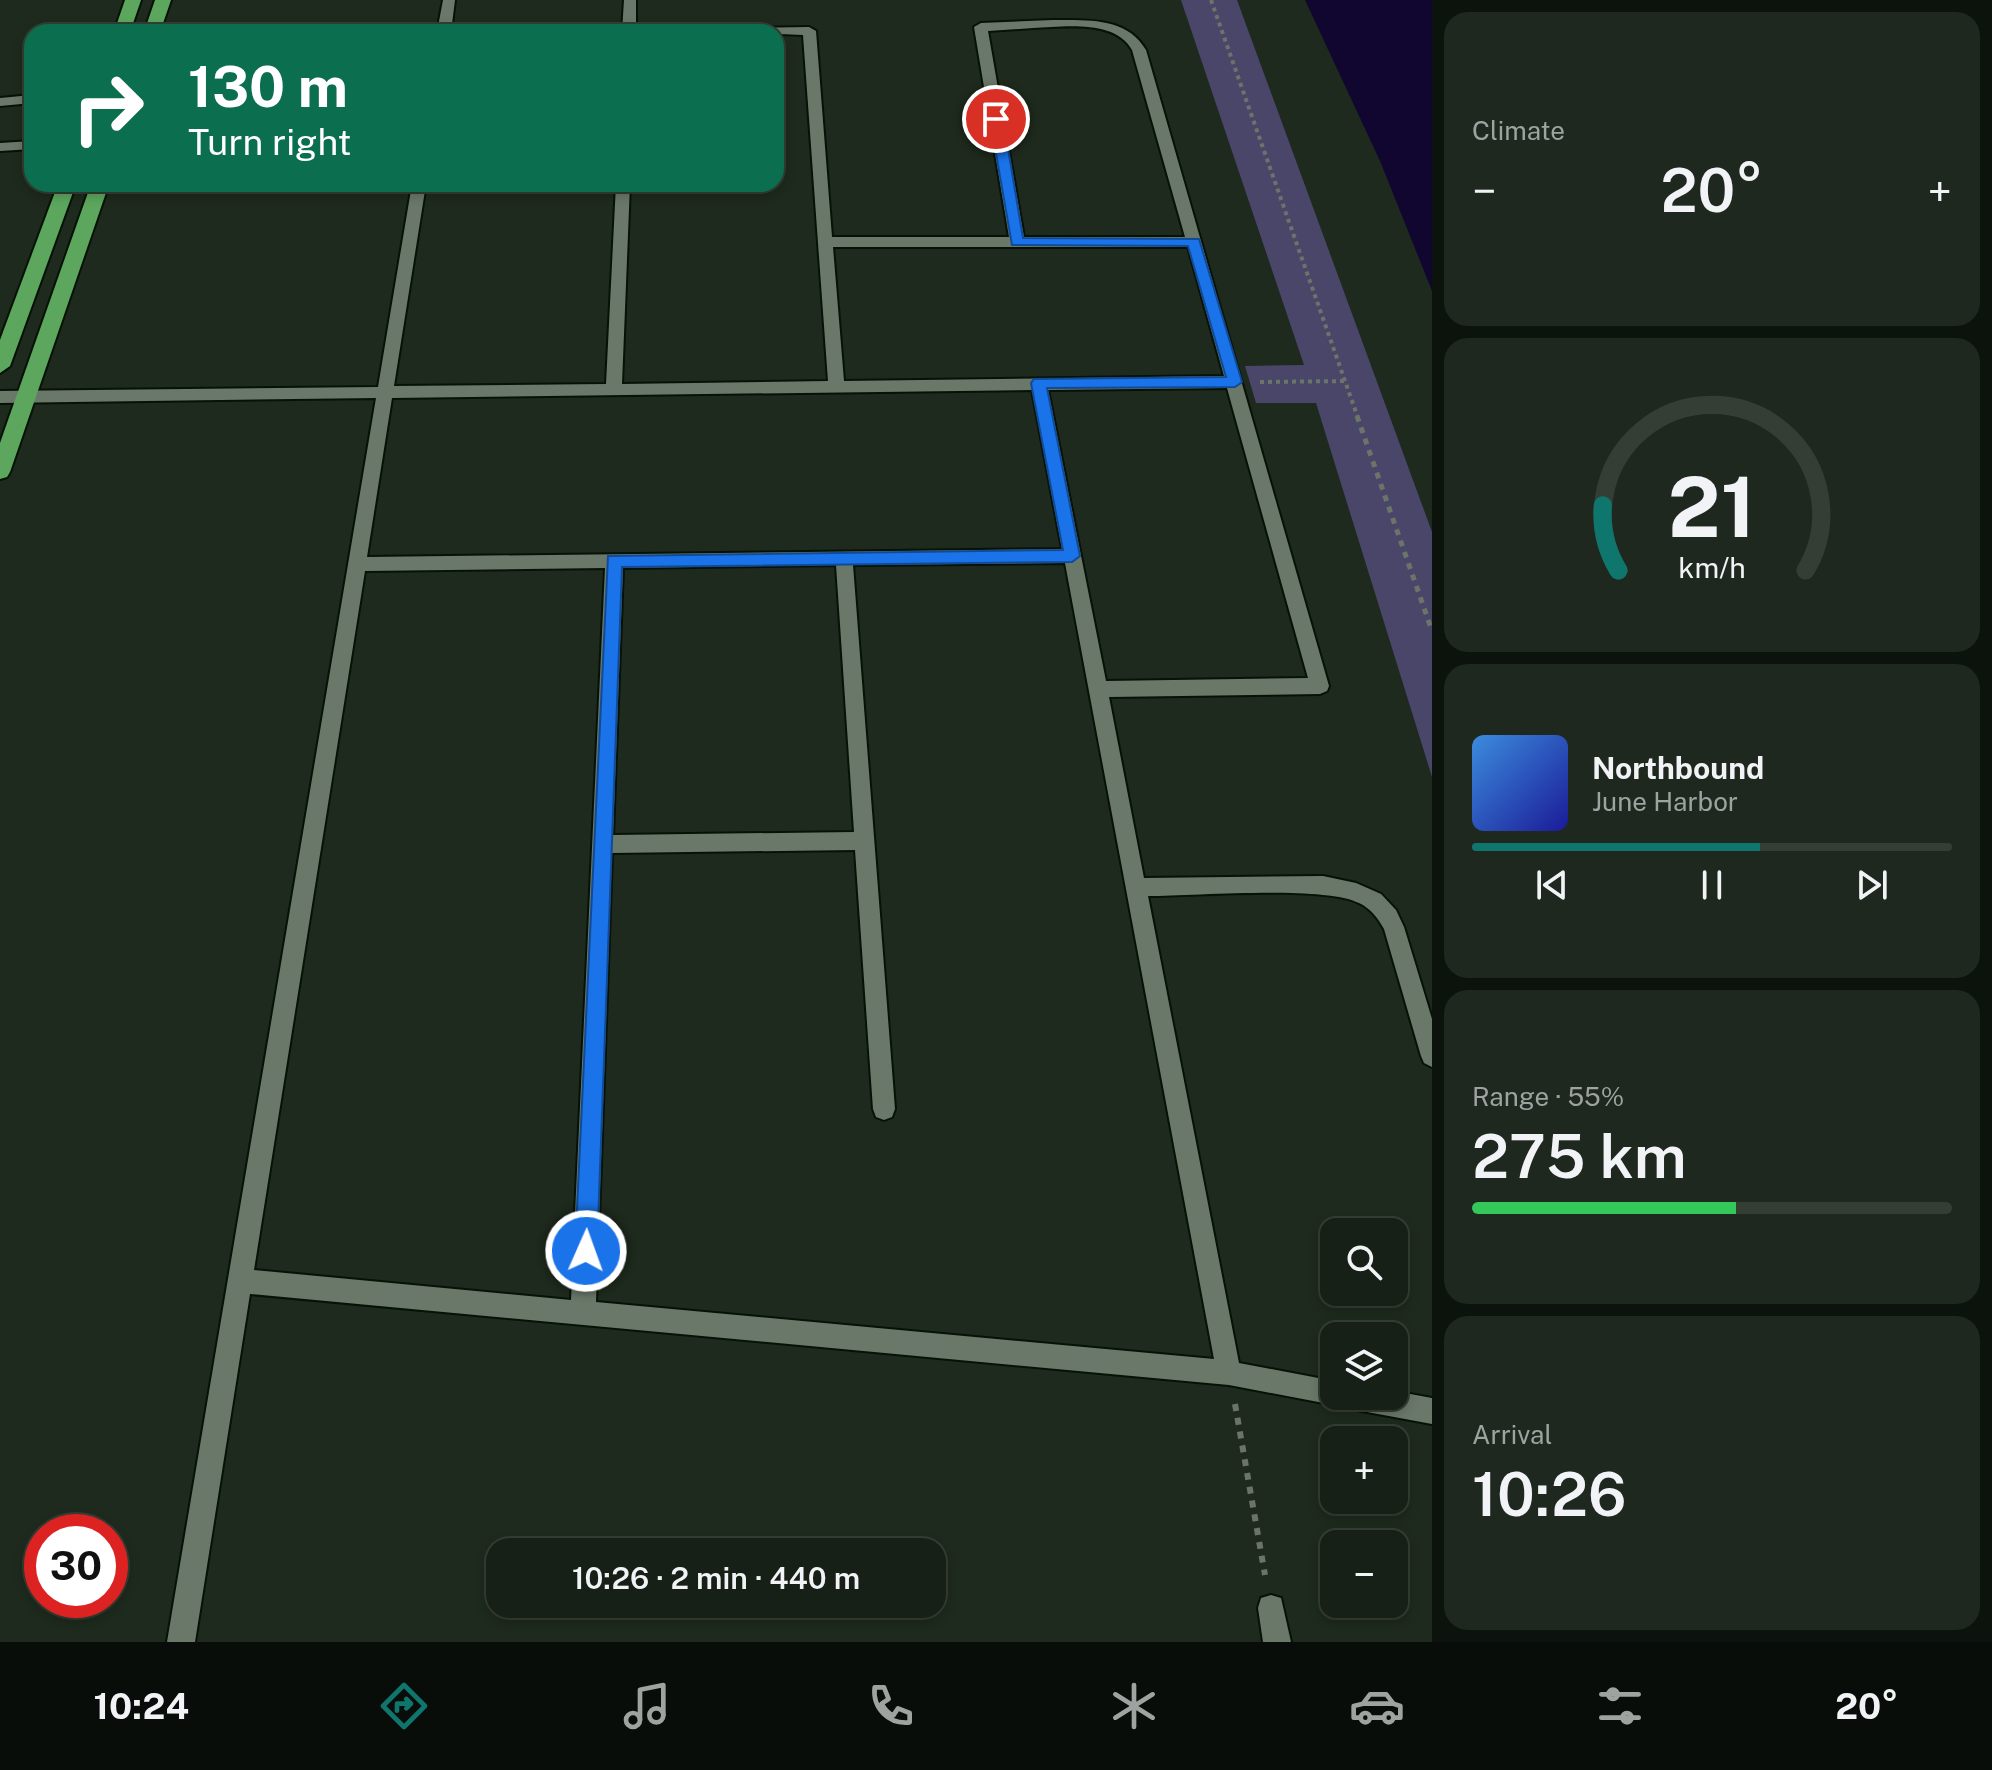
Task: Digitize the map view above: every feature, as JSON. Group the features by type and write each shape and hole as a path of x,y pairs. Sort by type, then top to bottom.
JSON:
{"highway":[{"path":"125,24 133,0"},
{"path":"155,24 163,0"},
{"path":"0,366 64,192"},
{"path":"0,472 97,192"}],"street":[{"path":"445,24 449,0"},
{"path":"629,24 630,0"},
{"path":"1017,242 981,27 1106,27 1132,38 1139,50 1320,686 1098,689"},
{"path":"784,31 809,31 836,385"},
{"path":"0,102 24,100"},
{"path":"0,147 24,146"},
{"path":"181,1642 418,192"},
{"path":"614,388 623,192"},
{"path":"826,242 1194,242"},
{"path":"0,397 1235,382"},
{"path":"1039,383 1229,1373"},
{"path":"358,564 1072,556"},
{"path":"844,558 884,1109"},
{"path":"583,1313 614,561"},
{"path":"603,844 865,841"},
{"path":"1136,887 1323,885 1350,889 1372,897 1387,910 1394,927 1432,1056"},
{"path":"240,1281 1229,1373 1320,1390"},
{"path":"1408,1407 1432,1411"},
{"path":"1271,1608 1277,1642"}],"path":[{"path":"1211,0 1347,381 1432,631"},
{"path":"1235,382 1347,381"},
{"path":"1229,1373 1271,1608"}],"shaded area":[{"path":"1181,0 1237,0 1432,532 1432,777 1316,403 1256,403 1245,366 1304,365"},
{"path":"1305,0 1432,0 1432,291 1380,161"}],"route":[{"path":"586,1251 614,561 1072,556 1039,383 1235,382 1194,242 1017,242 996,119"}]}
